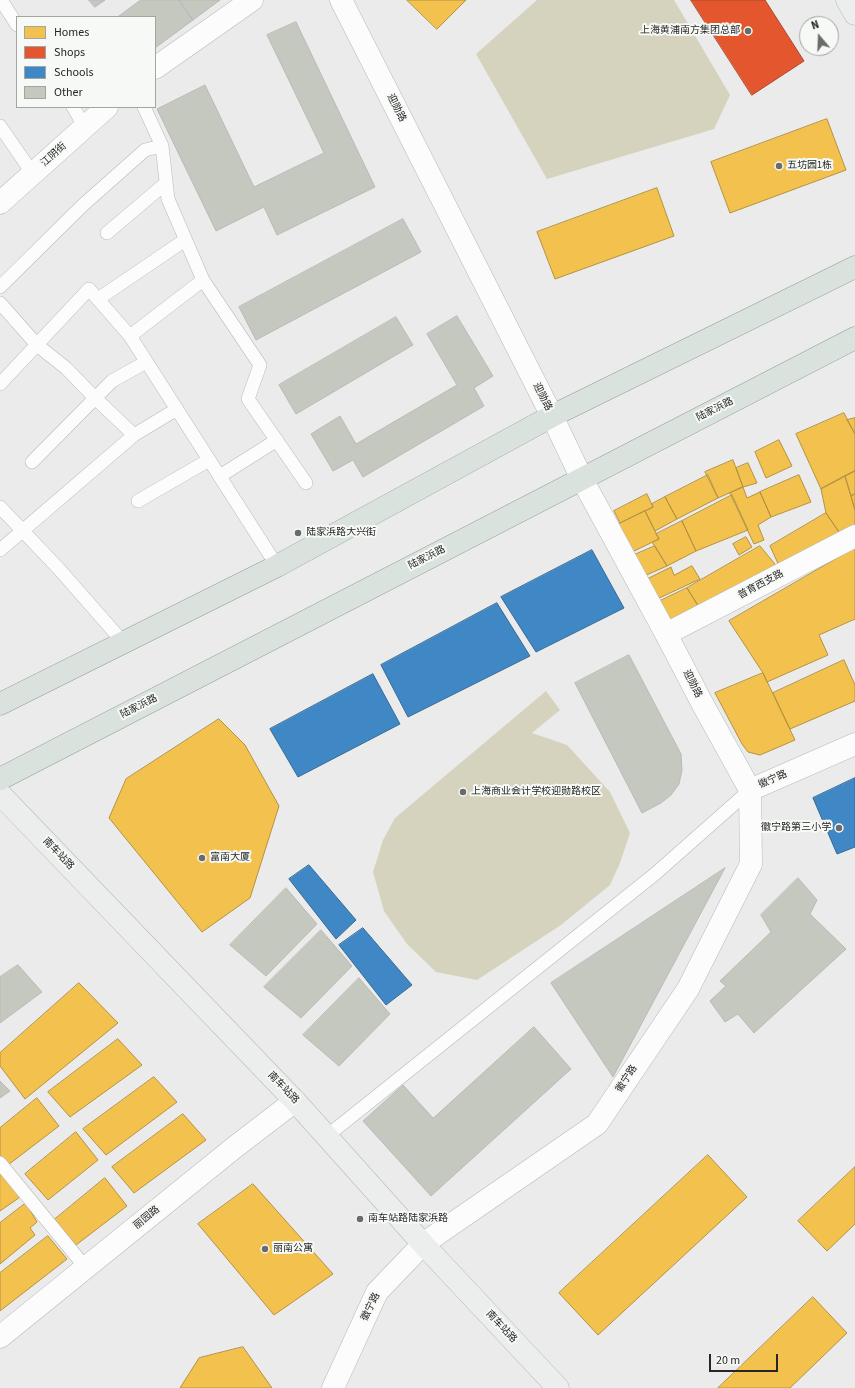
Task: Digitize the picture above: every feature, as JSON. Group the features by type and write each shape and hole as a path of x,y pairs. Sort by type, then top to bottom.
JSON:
{"main road":[{"path":"0,704 278,566 552,416 855,267"},
{"name":"陆家浜路","path":"0,779 855,338"}],"street":[{"path":"156,67 252,0"},
{"name":"迎勋路","path":"341,0 552,416 582,479 750,790"},
{"path":"847,0 855,14"},
{"name":"江阴街","path":"0,204 106,108"},
{"name":"普育西支路","path":"666,634 855,536"},
{"name":"徽宁路","path":"333,1388 377,1292 423,1244 598,1124 688,989 751,864 750,790 855,744"},
{"name":"南车站路","path":"0,794 295,1101 423,1244 558,1388"},
{"name":"丽园路","path":"0,1337 235,1147 295,1101"}],"lane":[{"path":"1,0 16,23"},
{"path":"74,108 85,127"},
{"path":"144,108 162,146 168,199 185,240 203,280 260,365 248,399 306,483"},
{"path":"0,126 33,174"},
{"path":"0,287 83,205 145,150 162,146"},
{"path":"107,233 166,182"},
{"path":"98,299 185,240"},
{"path":"130,336 203,280"},
{"path":"0,384 89,289 130,336 278,566"},
{"path":"0,302 37,344 66,368 134,435"},
{"path":"32,462 112,381 146,362"},
{"path":"0,550 134,435 177,409"},
{"path":"220,476 277,440"},
{"path":"138,501 209,460"},
{"path":"0,508 59,569 123,642"},
{"path":"327,1136 655,874 750,790"},
{"path":"0,1163 86,1268"}],"shaded area":[{"path":"537,0 674,0 730,95 714,129 547,179 476,54"},
{"path":"546,691 560,710 532,733 567,745 610,792 630,833 620,863 610,885 561,925 477,980 436,972 407,944 384,911 373,872 383,840 395,818"}],"building: Homes":[{"path":"407,0 466,0 437,29"},
{"name":"五坊园1栋","path":"827,119 846,170 730,213 711,162"},
{"path":"657,188 674,236 555,279 537,232"},
{"path":"844,413 855,434 855,471 821,489 796,434"},
{"path":"855,418 855,434 847,420"},
{"path":"779,440 792,466 766,478 755,452"},
{"path":"733,460 743,487 718,498 705,472"},
{"path":"748,463 757,483 743,487 736,468"},
{"path":"855,471 855,494 851,496 845,476"},
{"path":"708,475 718,498 677,519 665,497"},
{"path":"799,475 811,502 771,517 760,492"},
{"path":"845,476 855,510 855,528 843,538 826,513 821,489"},
{"path":"743,487 747,498 760,492 771,517 758,525 764,540 754,544 730,493"},
{"path":"647,494 653,507 620,523 614,511"},
{"path":"855,494 855,510 851,496"},
{"path":"732,495 748,530 696,551 682,521"},
{"path":"665,497 677,519 655,531 645,511 653,507 652,504"},
{"path":"645,511 659,539 632,552 617,525"},
{"path":"826,513 843,538 781,570 770,546"},
{"path":"682,521 696,551 667,566 652,542 659,539 656,534"},
{"path":"746,537 752,547 739,555 733,544"},
{"path":"655,546 667,566 642,577 632,556"},
{"path":"760,546 779,569 702,612 687,588"},
{"path":"855,548 855,619 819,635 828,655 767,682 763,673 729,621"},
{"path":"692,566 700,579 655,600 645,580 671,567 674,575"},
{"path":"687,588 702,612 675,628 658,602"},
{"path":"844,660 855,685 855,701 790,729 773,693"},
{"path":"763,673 795,740 760,755 748,752 742,744 715,693"},
{"name":"富南大厦","path":"219,719 245,745 279,806 250,898 202,932 109,818 126,779"},
{"path":"79,983 118,1023 25,1099 0,1066 0,1053"},
{"path":"118,1039 142,1065 70,1117 48,1092"},
{"path":"154,1077 177,1102 106,1155 83,1129"},
{"path":"37,1098 59,1126 8,1165 0,1156 0,1128"},
{"path":"183,1114 206,1140 134,1193 112,1167"},
{"path":"76,1132 98,1160 48,1200 25,1174"},
{"path":"708,1155 747,1197 598,1335 559,1293"},
{"path":"0,1166 23,1195 0,1211"},
{"path":"855,1167 855,1224 827,1251 798,1221"},
{"path":"105,1178 127,1206 76,1245 54,1220"},
{"name":"丽南公寓","path":"253,1184 333,1274 274,1315 198,1224"},
{"path":"26,1203 37,1222 30,1228 35,1235 0,1264 0,1223"},
{"path":"48,1236 67,1259 0,1311 0,1273"},
{"path":"813,1297 847,1333 790,1388 718,1388"},
{"path":"243,1347 272,1388 180,1388 199,1358"}],"building: Shops":[{"name":"上海黄浦南方集团总部","path":"691,0 765,0 799,53 799,56 801,56 804,61 752,95"}],"building: Schools":[{"path":"592,550 624,608 536,652 501,597"},
{"path":"497,603 530,656 408,717 381,665"},
{"path":"373,674 400,724 298,777 270,729"},
{"name":"徽宁路第三小学","path":"855,778 855,847 837,854 813,798"},
{"path":"309,865 356,920 336,939 289,879"},
{"path":"363,928 412,985 386,1005 339,945"}],"building: Other":[{"path":"89,0 105,0 95,7"},
{"path":"141,0 179,0 193,20 156,47 156,16 119,16"},
{"path":"179,0 220,0 193,20"},
{"path":"296,22 375,187 277,235 264,207 216,231 157,109 205,85 254,187 324,153 267,35"},
{"path":"403,219 421,252 256,340 239,307"},
{"path":"457,316 493,376 474,388 484,406 363,477 353,460 333,471 311,434 340,416 356,444 457,385 427,334"},
{"path":"396,317 413,345 296,414 279,385"},
{"path":"629,655 681,754 682,770 679,784 671,795 661,803 642,813 575,683"},
{"path":"725,868 613,1077 551,983"},
{"path":"798,878 817,900 810,914 846,949 754,1033 738,1014 725,1022 710,1001 726,986 720,981 771,932 761,915"},
{"path":"286,888 317,924 266,976 230,945"},
{"path":"321,930 352,966 301,1018 264,987"},
{"path":"18,965 42,992 0,1023 0,977"},
{"path":"359,978 390,1014 339,1066 303,1035"},
{"path":"534,1027 571,1069 431,1196 363,1121 403,1085 433,1118"},
{"path":"0,1081 10,1091 0,1098"}],"place":[{"name":"上海黄浦南方集团总部","path":"748,31"},
{"name":"五坊园1栋","path":"779,166"},
{"name":"陆家浜路大兴街","path":"298,533"},
{"name":"上海商业会计学校迎勋路校区","path":"463,792"},
{"name":"徽宁路第三小学","path":"839,828"},
{"name":"富南大厦","path":"202,858"},
{"name":"南车站路陆家浜路","path":"360,1219"},
{"name":"丽南公寓","path":"265,1249"}]}
